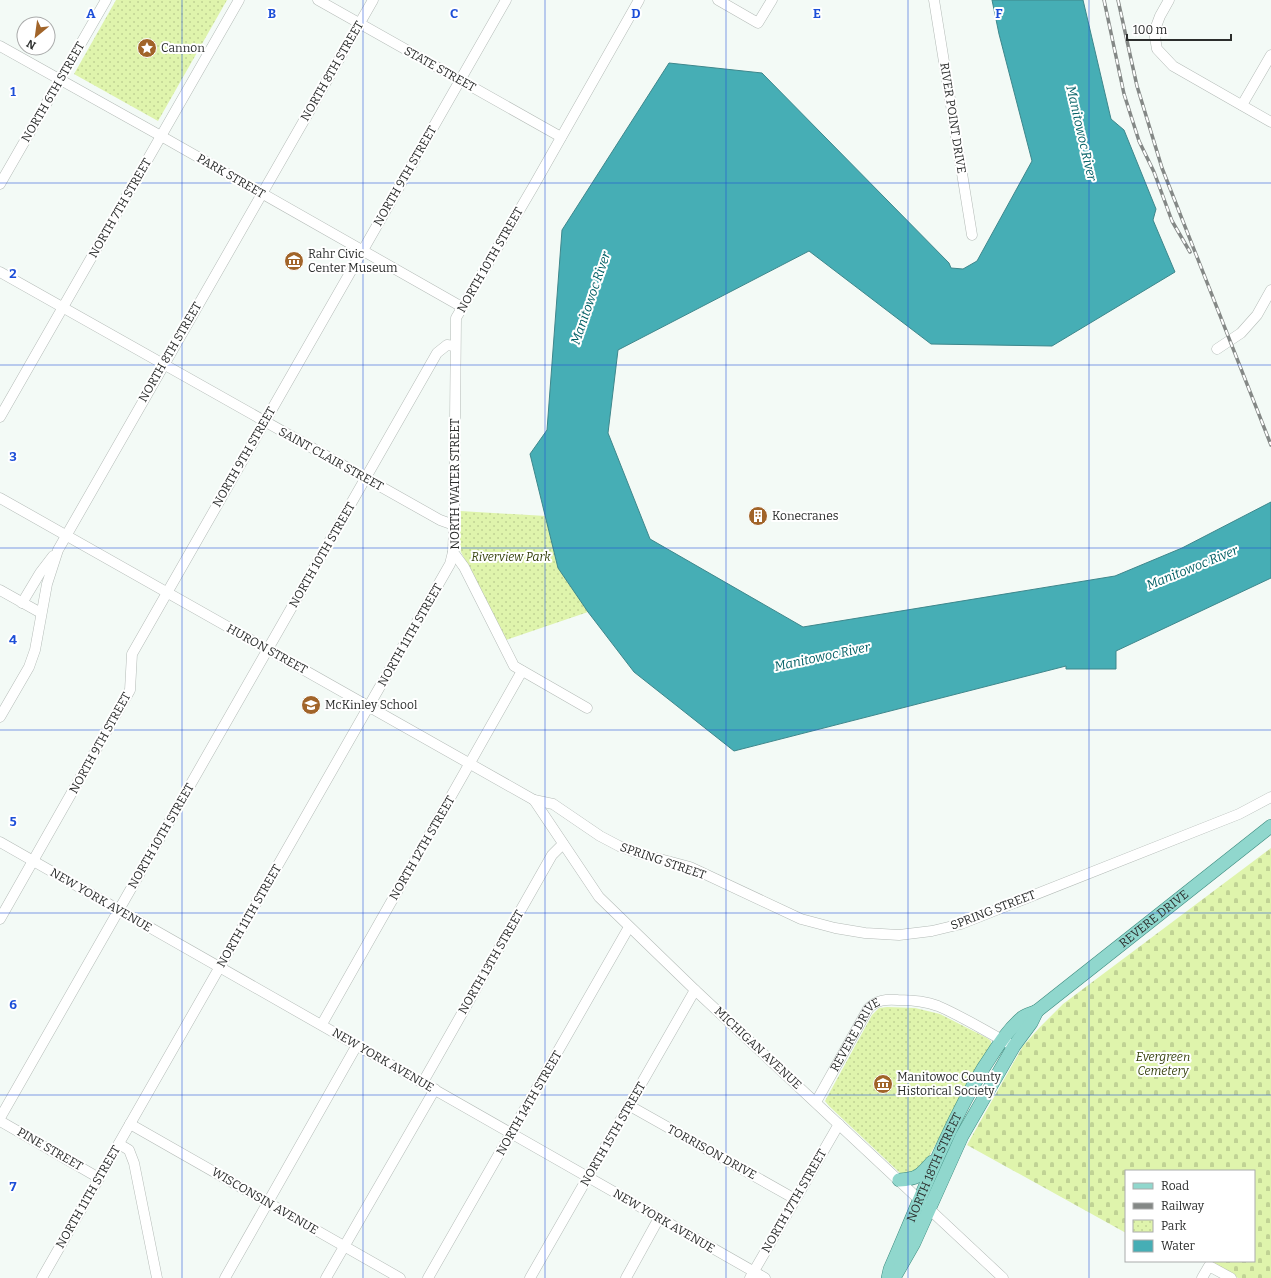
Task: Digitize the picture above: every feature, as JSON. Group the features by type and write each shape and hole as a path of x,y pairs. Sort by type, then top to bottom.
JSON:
{"main road":[{"name":"REVERE DRIVE","path":"1001,1040 1025,1016 1037,1011 1271,826"},
{"name":"REVERE DRIVE","path":"1014,1046 1032,1023 1037,1011"},
{"name":"NORTH 18TH STREET","path":"888,1278 890,1269 949,1132 976,1081 1001,1040"},
{"name":"NORTH 18TH STREET","path":"894,1278 909,1253 962,1136 1014,1046"},
{"path":"898,1180 913,1179 918,1176 939,1154"}],"street":[{"name":"NORTH 6TH STREET","path":"0,184 106,0"},
{"name":"NORTH 7TH STREET","path":"0,417 239,0"},
{"name":"STATE STREET","path":"318,0 561,137"},
{"name":"NORTH 8TH STREET","path":"0,717 29,668 35,650 47,584 58,550 373,0"},
{"name":"NORTH 9TH STREET","path":"0,919 130,690 132,654 506,0"},
{"name":"NORTH 10TH STREET","path":"0,1118 437,353 447,345 455,346 456,318 639,0"},
{"path":"718,0 758,23 772,0"},
{"name":"RIVER POINT DRIVE","path":"934,0 972,235"},
{"path":"1169,0 1160,16 1154,32 1158,49 1173,66 1271,122"},
{"name":"PARK STREET","path":"0,46 462,307"},
{"path":"1242,105 1271,55"},
{"name":"SAINT CLAIR STREET","path":"0,272 440,520 454,525"},
{"path":"1217,349 1241,333 1257,315 1271,290"},
{"name":"NORTH WATER STREET","path":"455,346 453,552 464,567 514,666 522,672 587,708"},
{"name":"HURON STREET","path":"0,498 534,800"},
{"path":"22,603 40,573 58,550"},
{"name":"NORTH 11TH STREET","path":"42,1278 370,706 450,564 453,552"},
{"path":"0,590 41,613"},
{"name":"NORTH 12TH STREET","path":"322,1024 522,672"},
{"name":"SPRING STREET","path":"534,800 553,804 600,836 619,846 641,854 690,867 800,919 835,928 865,933 899,935 932,931 960,924 1239,814 1271,797"},
{"name":"MICHIGAN AVENUE","path":"534,800 599,897 695,990 1003,1278"},
{"name":"NEW YORK AVENUE","path":"0,842 322,1024 588,1177 659,1218 752,1275 765,1278"},
{"name":"NORTH 13TH STREET","path":"423,1082 552,855 563,844"},
{"name":"NORTH 14TH STREET","path":"428,1278 629,927"},
{"name":"NORTH 15TH STREET","path":"530,1278 630,1106 695,990"},
{"name":"REVERE DRIVE","path":"816,1102 868,1009 873,1003 887,999 912,1000 928,1003 946,1010 1014,1046"},
{"path":"225,1278 358,1045"},
{"path":"326,1278 435,1089"},
{"name":"TORRISON DRIVE","path":"630,1106 795,1199"},
{"name":"PINE STREET","path":"0,1121 99,1178"},
{"name":"WISCONSIN AVENUE","path":"130,1124 400,1278"},
{"name":"NORTH 17TH STREET","path":"752,1275 839,1124"},
{"path":"119,1144 129,1150 134,1163 157,1278"},
{"path":"626,1278 659,1218"},
{"path":"1202,1278 1209,1266 1231,1278"}],"green space":[{"path":"116,0 227,0 158,121 74,74"},
{"name":"Riverview Park","path":"460,511 546,516 558,568 588,612 506,640 461,552"},
{"name":"Evergreen Cemetery","path":"1271,848 1271,1278 1238,1278 1209,1262 1255,1262 1255,1170 1125,1170 1125,1232 967,1145 1023,1046 1063,1004"},
{"path":"879,1008 915,1008 940,1014 991,1041 991,1045 923,1167 905,1176 900,1173 825,1101 872,1015"}],"water":[{"name":"Manitowoc River","path":"992,0 1083,0 1111,119 1124,130 1156,209 1153,220 1175,272 1052,346 931,344 809,251 618,350 608,433 650,539 803,627 1115,576 1182,548 1271,502 1271,578 1116,651 1116,669 1066,669 1066,666 734,751 634,672 588,612 558,568 530,454 547,430 562,230 669,63 762,73 949,263 951,268 963,269 977,261 1032,161 999,34"}],"railway":[{"path":"1104,0 1124,94 1139,141 1154,172 1172,221 1190,252"},
{"path":"1118,0 1137,86 1162,168 1271,445"}],"place":[{"name":"Cannon","path":"147,48"},
{"name":"Rahr Civic Center Museum","path":"294,261"},
{"name":"Konecranes","path":"758,516"},
{"name":"McKinley School","path":"311,705"},
{"name":"Manitowoc County Historical Society","path":"883,1084"}]}
